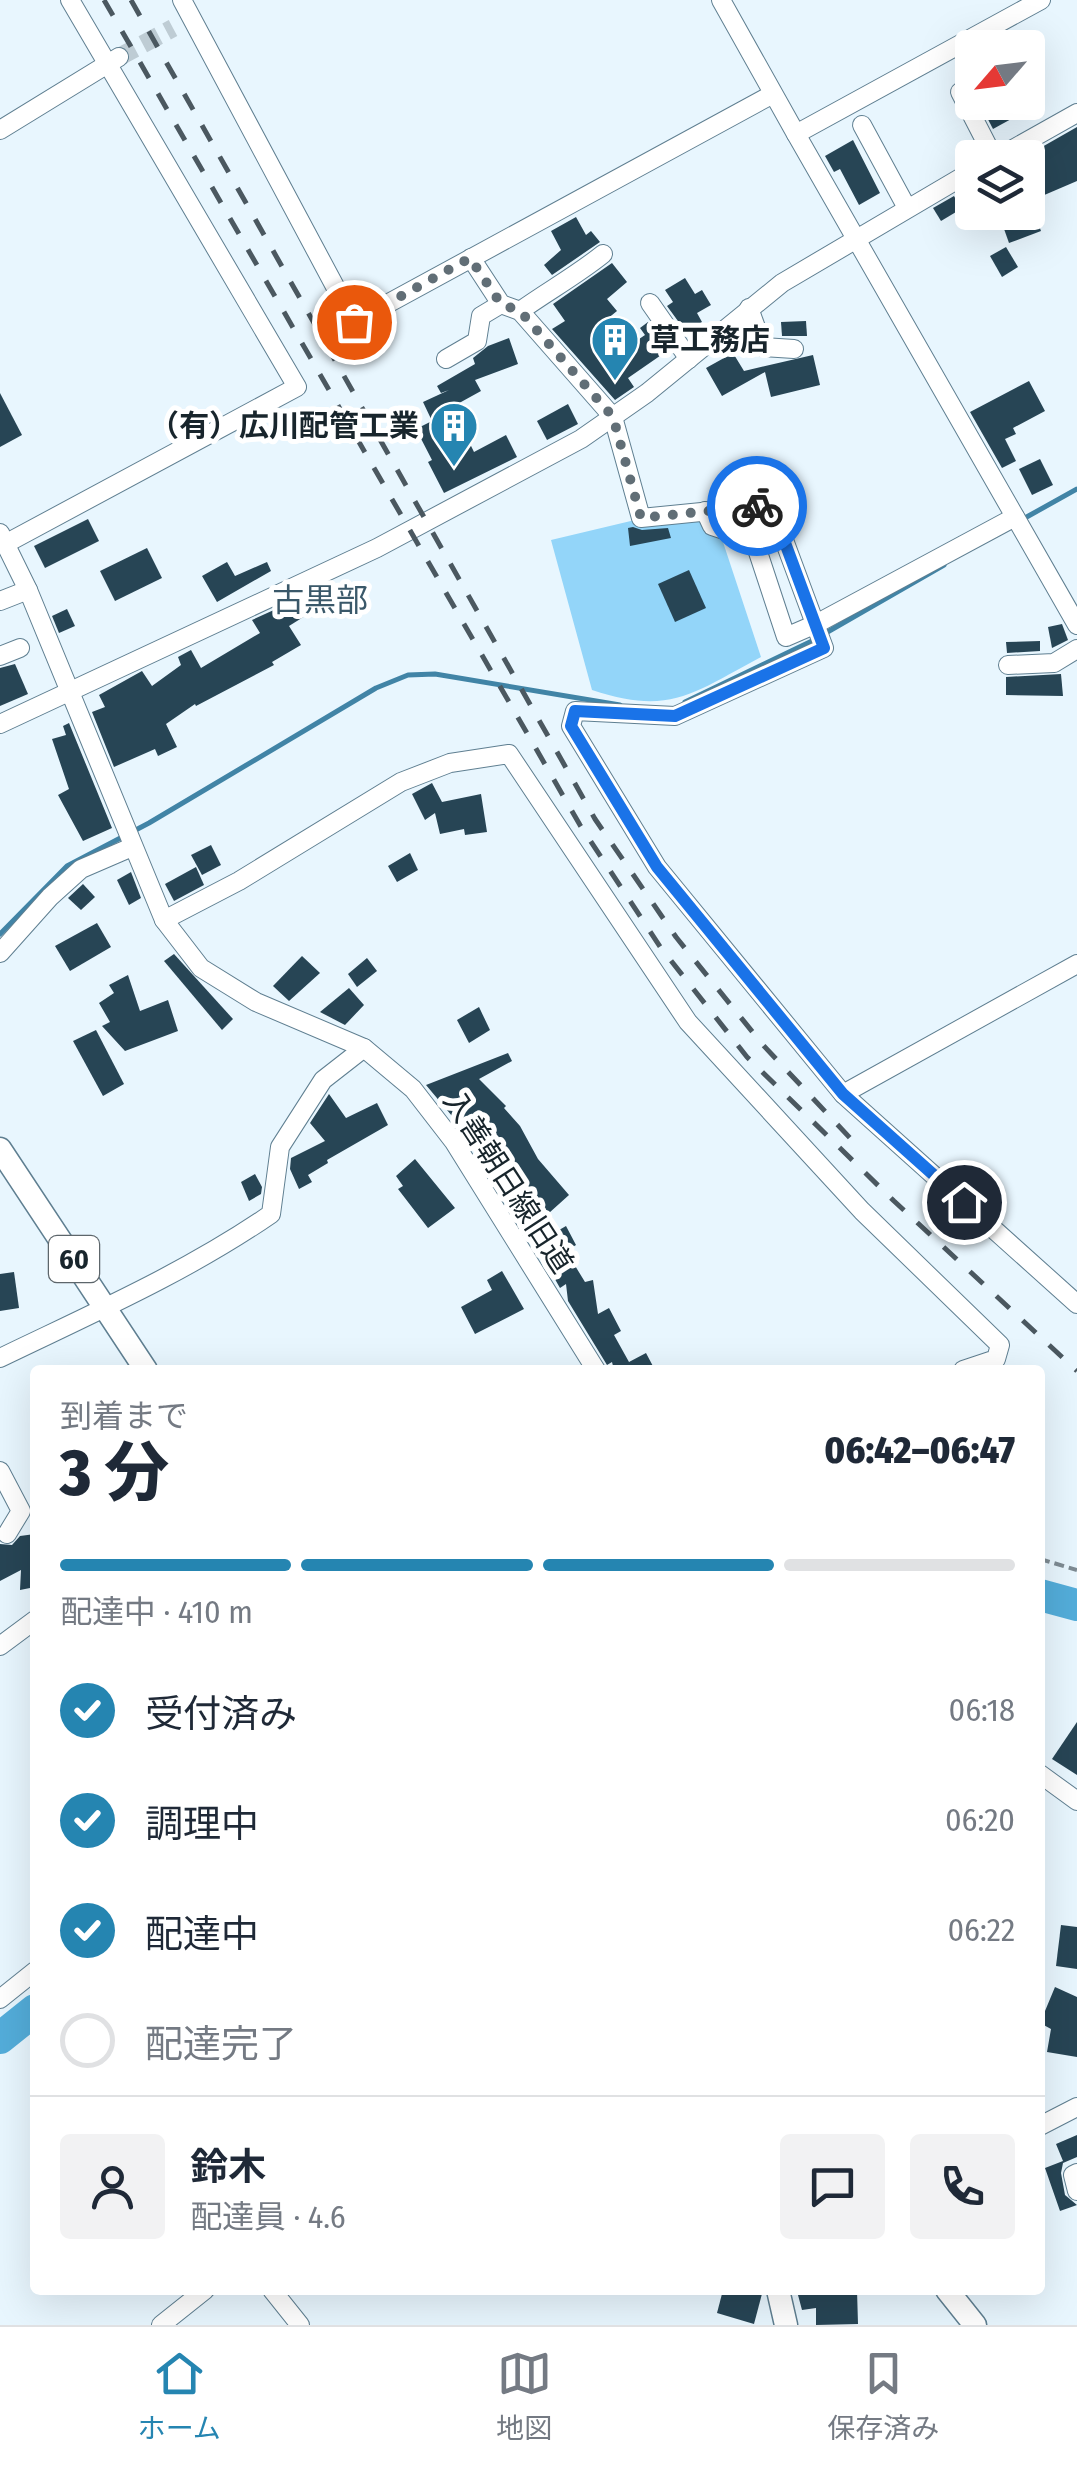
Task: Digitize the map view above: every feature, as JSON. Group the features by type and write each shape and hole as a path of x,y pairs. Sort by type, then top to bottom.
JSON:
{"main road":[{"name":"60","path":"0,1149 143,1365"},
{"path":"779,2295 786,2325"},
{"path":"951,2295 975,2325"}],"street":[{"path":"3,539 297,387 113,60 70,0"},
{"path":"182,0 354,322 773,94"},
{"path":"721,0 1077,625"},
{"path":"796,134 1041,0"},
{"path":"173,28 192,18"},
{"path":"0,130 113,60"},
{"path":"1027,140 1077,112"},
{"path":"862,125 907,208"},
{"path":"0,724 376,548 581,439 749,308 855,238 955,181"},
{"path":"520,311 553,287 573,279 603,254"},
{"path":"470,258 501,304 520,311 613,417 641,518 771,505 824,648 675,716 575,711 571,726 657,867 843,1094 1077,1304"},
{"path":"650,303 689,358"},
{"path":"446,359 477,341 480,316 501,304"},
{"path":"749,308 763,346 794,349"},
{"path":"705,512 712,526 754,540 786,637 1015,516"},
{"name":"入善朝日線旧道","path":"3,539 28,590 164,920 201,968 256,1002 364,1048 413,1088 454,1142 593,1365"},
{"path":"0,601 28,590"},
{"path":"0,656 20,648"},
{"path":"1008,664 1054,663 1077,649"},
{"path":"164,920 239,881 401,782 450,763 510,754 688,1022 862,1211 1000,1345 996,1359 978,1365"},
{"path":"0,953 81,869 132,847"},
{"path":"843,1094 1077,964"},
{"path":"0,1358 106,1307 271,1214 280,1148 323,1080 364,1048"},
{"path":"0,1470 20,1512 7,1534"},
{"path":"0,1646 30,1624"},
{"path":"1045,1778 1077,1800"},
{"path":"0,1998 30,1982"},
{"path":"1045,2123 1077,2107"},
{"path":"1077,2174 1073,2175 1077,2191"},
{"path":"161,2325 199,2295"},
{"path":"276,2295 300,2325"}],"path":[{"path":"1045,1560 1077,1570"}],"shaded area":[{"path":"701,517 708,531 722,539 761,657 681,697 642,701 592,690 551,540 635,520"}],"building":[{"path":"988,120 1009,120 993,129"},
{"path":"1077,127 1077,181 1045,195 1045,145"},
{"path":"853,140 880,193 859,205 840,169 834,172 825,156"},
{"path":"955,198 955,213 941,221 933,208"},
{"path":"576,217 586,235 591,231 600,242 552,275 544,265 561,250 551,231"},
{"path":"1004,230 1041,230 1041,231 1009,243"},
{"path":"1006,247 1018,267 1002,277 990,256"},
{"path":"612,263 627,282 607,299 617,311 596,328 598,332 614,356 645,335 640,328 648,322 667,351 628,378 634,387 615,400 552,329 565,321 553,304"},
{"path":"685,278 695,294 702,290 711,305 697,313 702,322 686,332 667,306 673,302 665,290"},
{"path":"806,321 807,336 782,336 781,322"},
{"path":"509,338 518,364 475,380 481,391 452,407 474,452 506,435 517,457 444,493 416,429 432,421 423,402 449,390 441,393 437,386 475,364 473,358 488,346"},
{"path":"733,353 744,371 813,355 820,385 771,397 765,372 722,396 706,368"},
{"path":"1029,381 1045,411 1013,428 1016,434 1005,439 1016,461 1002,468 970,412"},
{"path":"0,393 22,435 0,447"},
{"path":"568,404 578,424 547,440 537,421"},
{"path":"1040,459 1053,485 1032,495 1019,469"},
{"path":"88,519 99,541 45,568 34,546"},
{"path":"628,528 668,528 671,538 630,546"},
{"path":"147,548 162,578 115,601 100,571"},
{"path":"227,562 235,576 267,562 271,571 217,602 202,576"},
{"path":"689,570 706,608 675,622 658,584"},
{"path":"298,602 305,616 289,626 301,645 272,662 274,665 195,704 166,724 177,747 158,756 155,749 114,767 92,712 105,707 99,695 142,671 152,686 181,665 178,657 191,650 201,668 260,633 252,620"},
{"path":"67,609 75,626 59,633 52,616"},
{"path":"1062,624 1068,640 1052,648 1048,627"},
{"path":"1040,641 1040,651 1007,653 1006,642"},
{"path":"15,664 28,694 0,706 0,668"},
{"path":"1061,674 1063,696 1006,695 1006,677"},
{"path":"69,723 112,828 83,841 58,795 69,789 52,739 66,735 63,726"},
{"path":"432,783 442,802 481,794 487,832 465,835 464,829 440,834 435,813 425,820 412,794"},
{"path":"211,845 221,865 202,875 191,855"},
{"path":"410,853 418,870 397,882 388,866"},
{"path":"196,867 204,885 174,901 165,884"},
{"path":"131,872 141,898 129,905 117,880"},
{"path":"83,884 95,897 81,910 68,898"},
{"path":"97,923 111,947 70,971 55,946"},
{"path":"174,954 233,1019 222,1030 164,961"},
{"path":"302,956 320,973 289,1001 273,986"},
{"path":"367,958 377,971 357,987 348,974"},
{"path":"128,975 140,1011 168,1000 178,1031 125,1051 102,1026 110,1022 99,1003 114,993 109,985"},
{"path":"349,988 364,1005 345,1025 320,1012"},
{"path":"479,1007 490,1030 469,1043 457,1020"},
{"path":"96,1030 124,1084 103,1096 73,1041"},
{"path":"508,1053 512,1061 479,1079 506,1106 538,1159 569,1195 549,1213 517,1179 508,1187 489,1166 500,1154 484,1129 473,1141 426,1085"},
{"path":"329,1094 346,1118 377,1103 388,1125 327,1160 308,1175 312,1182 299,1189 290,1169 291,1158 325,1141 310,1123"},
{"path":"415,1159 455,1208 428,1228 398,1189 403,1186 396,1176"},
{"path":"255,1174 261,1194 249,1201 241,1182"},
{"path":"566,1226 576,1245 566,1251 585,1282 593,1280 598,1314 609,1308 621,1331 614,1335 629,1362 646,1353 652,1365 607,1365 568,1301 566,1284 560,1288 535,1244"},
{"path":"502,1271 524,1309 475,1334 461,1307 492,1290 487,1280"},
{"path":"14,1272 19,1308 0,1311 0,1274"},
{"path":"30,1535 30,1588 20,1590 21,1570 0,1581 0,1544 12,1545 20,1536"},
{"path":"1077,1722 1077,1775 1052,1759"},
{"path":"1061,1925 1077,1927 1077,1969 1056,1966"},
{"path":"1055,1987 1077,1997 1077,2057 1047,2052 1051,2029 1045,2026 1045,2011"},
{"path":"1077,2135 1077,2157 1063,2163 1061,2173 1065,2195 1077,2205 1060,2211 1045,2168 1063,2161 1056,2144"},
{"path":"722,2295 762,2295 754,2324 717,2313"},
{"path":"798,2295 857,2295 858,2324 816,2325 816,2308 802,2310"}],"waterway":[{"path":"1023,519 1077,489"},
{"path":"824,634 944,565"},
{"path":"685,702 814,640"},
{"path":"0,934 67,866 149,823 376,688 408,675 435,674 620,705"},
{"path":"1045,1596 1077,1605"},
{"path":"0,2038 30,2014"}],"tunnel":[{"path":"119,57 173,28"}],"railway":[{"path":"104,0 580,825 661,948 747,1057 1077,1371"},
{"path":"131,0 595,819 676,937 763,1045 850,1138"}],"way so far":[{"path":"354,322 470,258 501,304 520,311 613,417 641,518 757,506"}],"place":[{"name":"草工務店","path":"615,382"},
{"name":"（有）広川配管工業","path":"454,468"}],"district":[{"name":"古黒部","path":"320,600"}],"route":[{"path":"757,506 771,505 824,648 675,716 575,711 571,726 657,867 843,1094 964,1202"}]}
